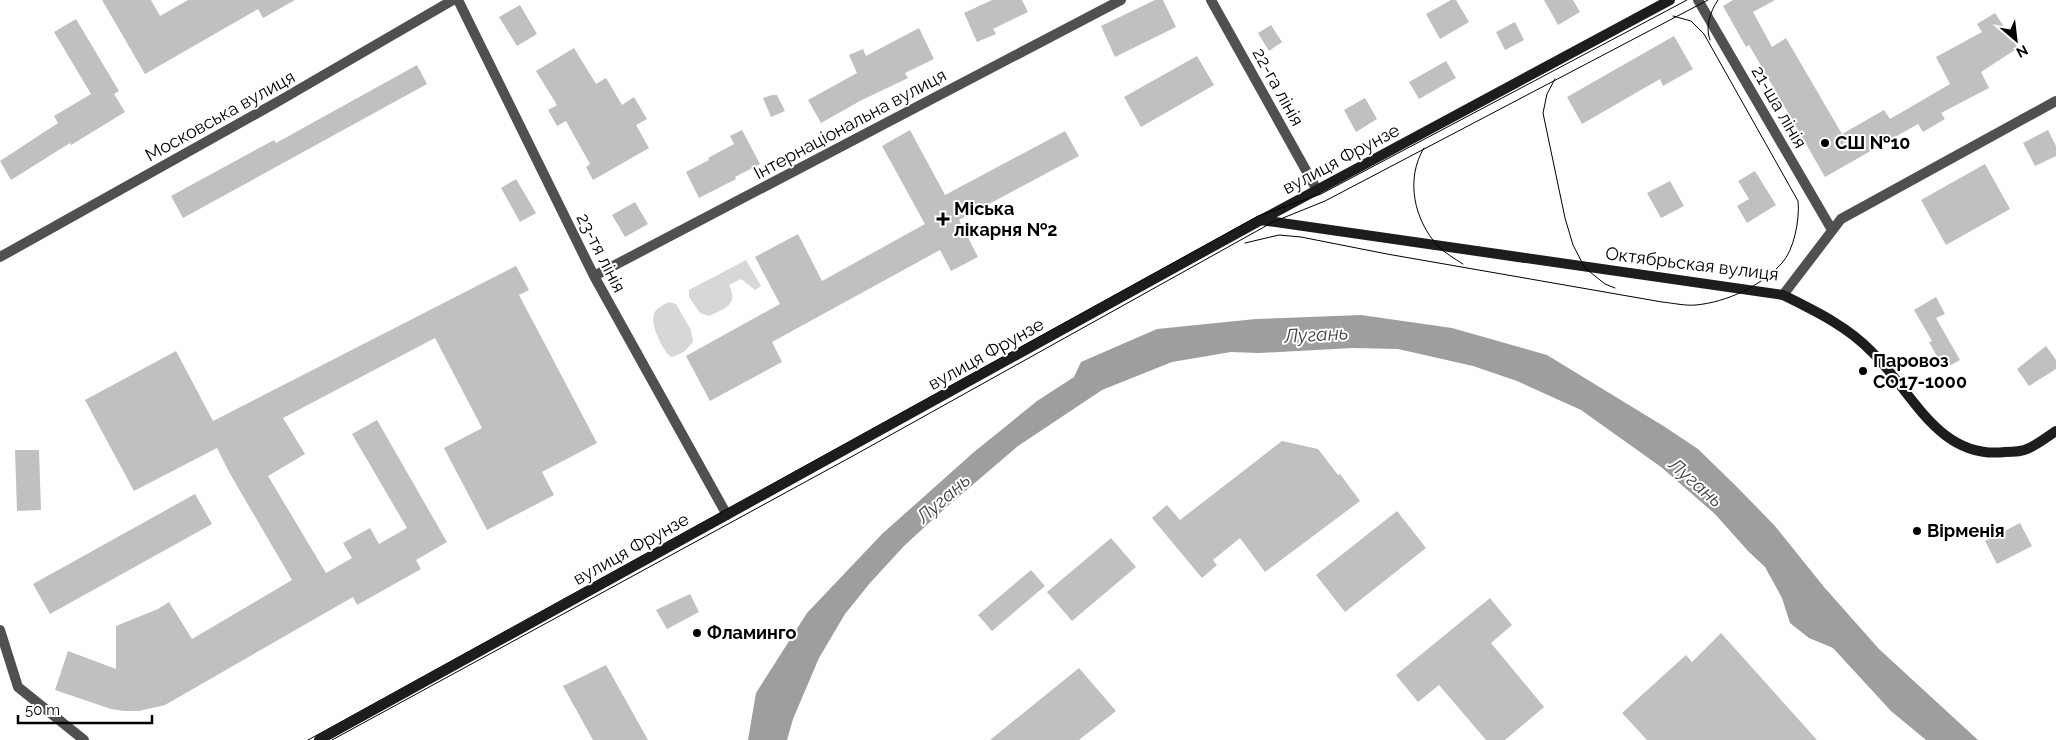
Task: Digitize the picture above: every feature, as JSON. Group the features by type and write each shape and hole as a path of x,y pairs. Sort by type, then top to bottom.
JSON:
{"street":[{"name":"Московська вулиця","path":"0,257 279,101 453,0"},
{"name":"23-тя лінія","path":"458,0 594,276 727,515"},
{"name":"Інтернаціональна вулиця","path":"594,276 1121,0"},
{"name":"22-га лінія","path":"1211,0 1317,190"},
{"name":"вулиця Фрунзе","path":"320,740 1261,220 1670,0"},
{"name":"21-ша лінія","path":"1698,0 1832,230"},
{"name":"Октябрьская вулиця","path":"1261,220 1783,295 1841,219 2056,100"},
{"path":"1783,295 1819,312 1849,331 1873,352 1933,426 1963,448 1989,454 2027,450 2056,431"},
{"path":"0,630 18,687 84,740"}],"shaded area":[{"path":"746,260 761,286 755,290 741,279 729,285 732,297 731,302 725,308 709,316 700,313 689,297 689,290"},
{"path":"669,302 676,304 691,330 693,342 684,352 672,357 661,344 653,319 656,310"}],"water":[{"name":"Лугань","path":"1361,315 1452,328 1547,355 1698,449 1775,526 1824,587 1879,649 1978,740 1926,740 1891,711 1833,648 1809,638 1790,623 1782,598 1765,567 1715,514 1661,467 1581,410 1517,381 1473,366 1398,349 1353,348 1259,353 1231,352 1172,362 1102,390 1018,446 904,546 845,614 819,658 793,719 787,740 748,740 756,693 807,613 882,534 974,452 1037,401 1074,377 1081,362 1157,329 1256,319"}],"building":[{"path":"102,0 151,0 160,16 188,0 295,0 263,18 258,9 145,74"},
{"path":"992,0 1022,0 1028,12 993,29 996,34 977,42 964,13"},
{"path":"1155,0 1163,0 1176,27 1115,57 1101,26"},
{"path":"1451,0 1456,0 1469,22 1440,39 1426,14"},
{"path":"1544,0 1573,0 1580,12 1558,25"},
{"path":"1733,0 1775,0 1753,12 1772,47 1786,38 1842,134 1884,110 1890,119 1950,84 1936,57 1982,32 1977,24 1995,13 2018,48 1981,72 1989,88 1941,113 1945,119 1923,132 1918,124 1825,177 1749,45 1746,47 1723,6"},
{"path":"520,5 537,34 517,46 499,17"},
{"path":"76,19 119,91 114,94 125,112 71,145 70,143 11,180 0,161 58,123 54,116 91,94 54,32"},
{"path":"1515,22 1524,40 1505,50 1496,32"},
{"path":"1271,25 1282,42 1269,51 1258,33"},
{"path":"919,28 934,59 905,73 908,78 860,101 821,123 808,100 857,73 849,55 863,49 866,56"},
{"path":"1674,36 1693,69 1663,86 1660,79 1582,124 1567,97"},
{"path":"574,48 596,84 606,78 622,105 634,97 647,119 636,125 649,148 593,180 586,167 590,164 566,121 557,126 548,110 557,105 536,71"},
{"path":"1197,56 1214,85 1141,127 1124,97"},
{"path":"1446,61 1456,78 1419,99 1409,82"},
{"path":"417,65 427,84 183,218 171,196 274,140 276,143"},
{"path":"777,95 785,111 771,117 763,98"},
{"path":"1365,98 1377,119 1356,132 1344,110"},
{"path":"742,130 760,164 699,198 686,172 734,144 730,136"},
{"path":"910,130 945,195 1065,131 1079,156 959,220 978,257 951,271 940,250 772,342 782,362 710,401 686,356 780,304 755,257 798,234 822,281 925,224 882,146"},
{"path":"2048,130 2056,146 2056,156 2035,166 2023,143"},
{"path":"1985,164 2010,209 1946,245 1921,200"},
{"path":"1755,171 1776,205 1747,223 1737,206 1749,199 1738,181"},
{"path":"516,179 536,213 520,222 501,188"},
{"path":"1670,181 1684,206 1661,218 1647,193"},
{"path":"635,202 648,224 625,237 612,215"},
{"path":"516,266 529,290 519,295 597,443 542,472 554,495 487,530 444,448 482,428 435,338 283,418 305,454 268,476 326,573 352,558 343,543 370,528 379,544 407,528 352,434 377,420 447,542 416,560 421,569 357,605 353,597 165,705 139,711 124,711 111,709 55,690 68,651 116,669 116,626 158,609 169,602 192,639 292,580 217,448 134,491 85,400 176,351 213,421"},
{"path":"1936,297 1945,314 1936,318 1960,360 1944,369 1929,342 1932,341 1914,310"},
{"path":"2046,346 2056,360 2056,369 2029,386 2017,369"},
{"path":"1282,441 1318,449 1360,501 1265,572 1240,538 1213,560 1217,565 1202,578 1152,518 1167,505 1180,520"},
{"path":"15,450 39,450 41,510 17,511"},
{"path":"195,494 212,524 50,614 33,584"},
{"path":"1397,511 1426,548 1345,612 1316,575"},
{"path":"2020,523 2032,546 1997,564 1985,541"},
{"path":"1111,538 1136,567 1072,621 1047,592"},
{"path":"1031,570 1045,586 992,631 978,615"},
{"path":"690,594 699,612 667,629 656,610"},
{"path":"1490,598 1512,625 1491,643 1544,707 1505,740 1486,740 1439,685 1418,702 1396,675"},
{"path":"1721,633 1817,740 1647,740 1622,713 1686,655 1692,662"},
{"path":"606,665 648,740 593,740 563,686"},
{"path":"1079,668 1116,711 1079,740 990,740"}],"tram line":[{"path":"308,740 1258,216 1321,194 1687,0"},
{"path":"332,740 851,457 1273,222 1325,201 1708,0"},
{"path":"1710,40 1708,30 1709,19 1718,0"},
{"path":"1245,243 1279,235 1301,237 1387,254 1683,305 1708,303 1743,292 1774,271 1786,257 1795,234 1798,201 1704,34 1691,21 1673,16"},
{"path":"1555,79 1547,94 1543,113 1565,218 1573,245 1585,268 1605,284 1615,288"},
{"path":"1424,148 1418,160 1415,173 1414,186 1418,212 1430,236 1438,246 1463,264"}],"place":[{"name":"СШ №10","path":"1825,143"},
{"name":"Міська лікарня №2","path":"943,219"},
{"name":"Паровоз СО17-1000","path":"1863,371"},
{"name":"Вірменія","path":"1917,531"},
{"name":"Фламинго","path":"697,633"}]}
